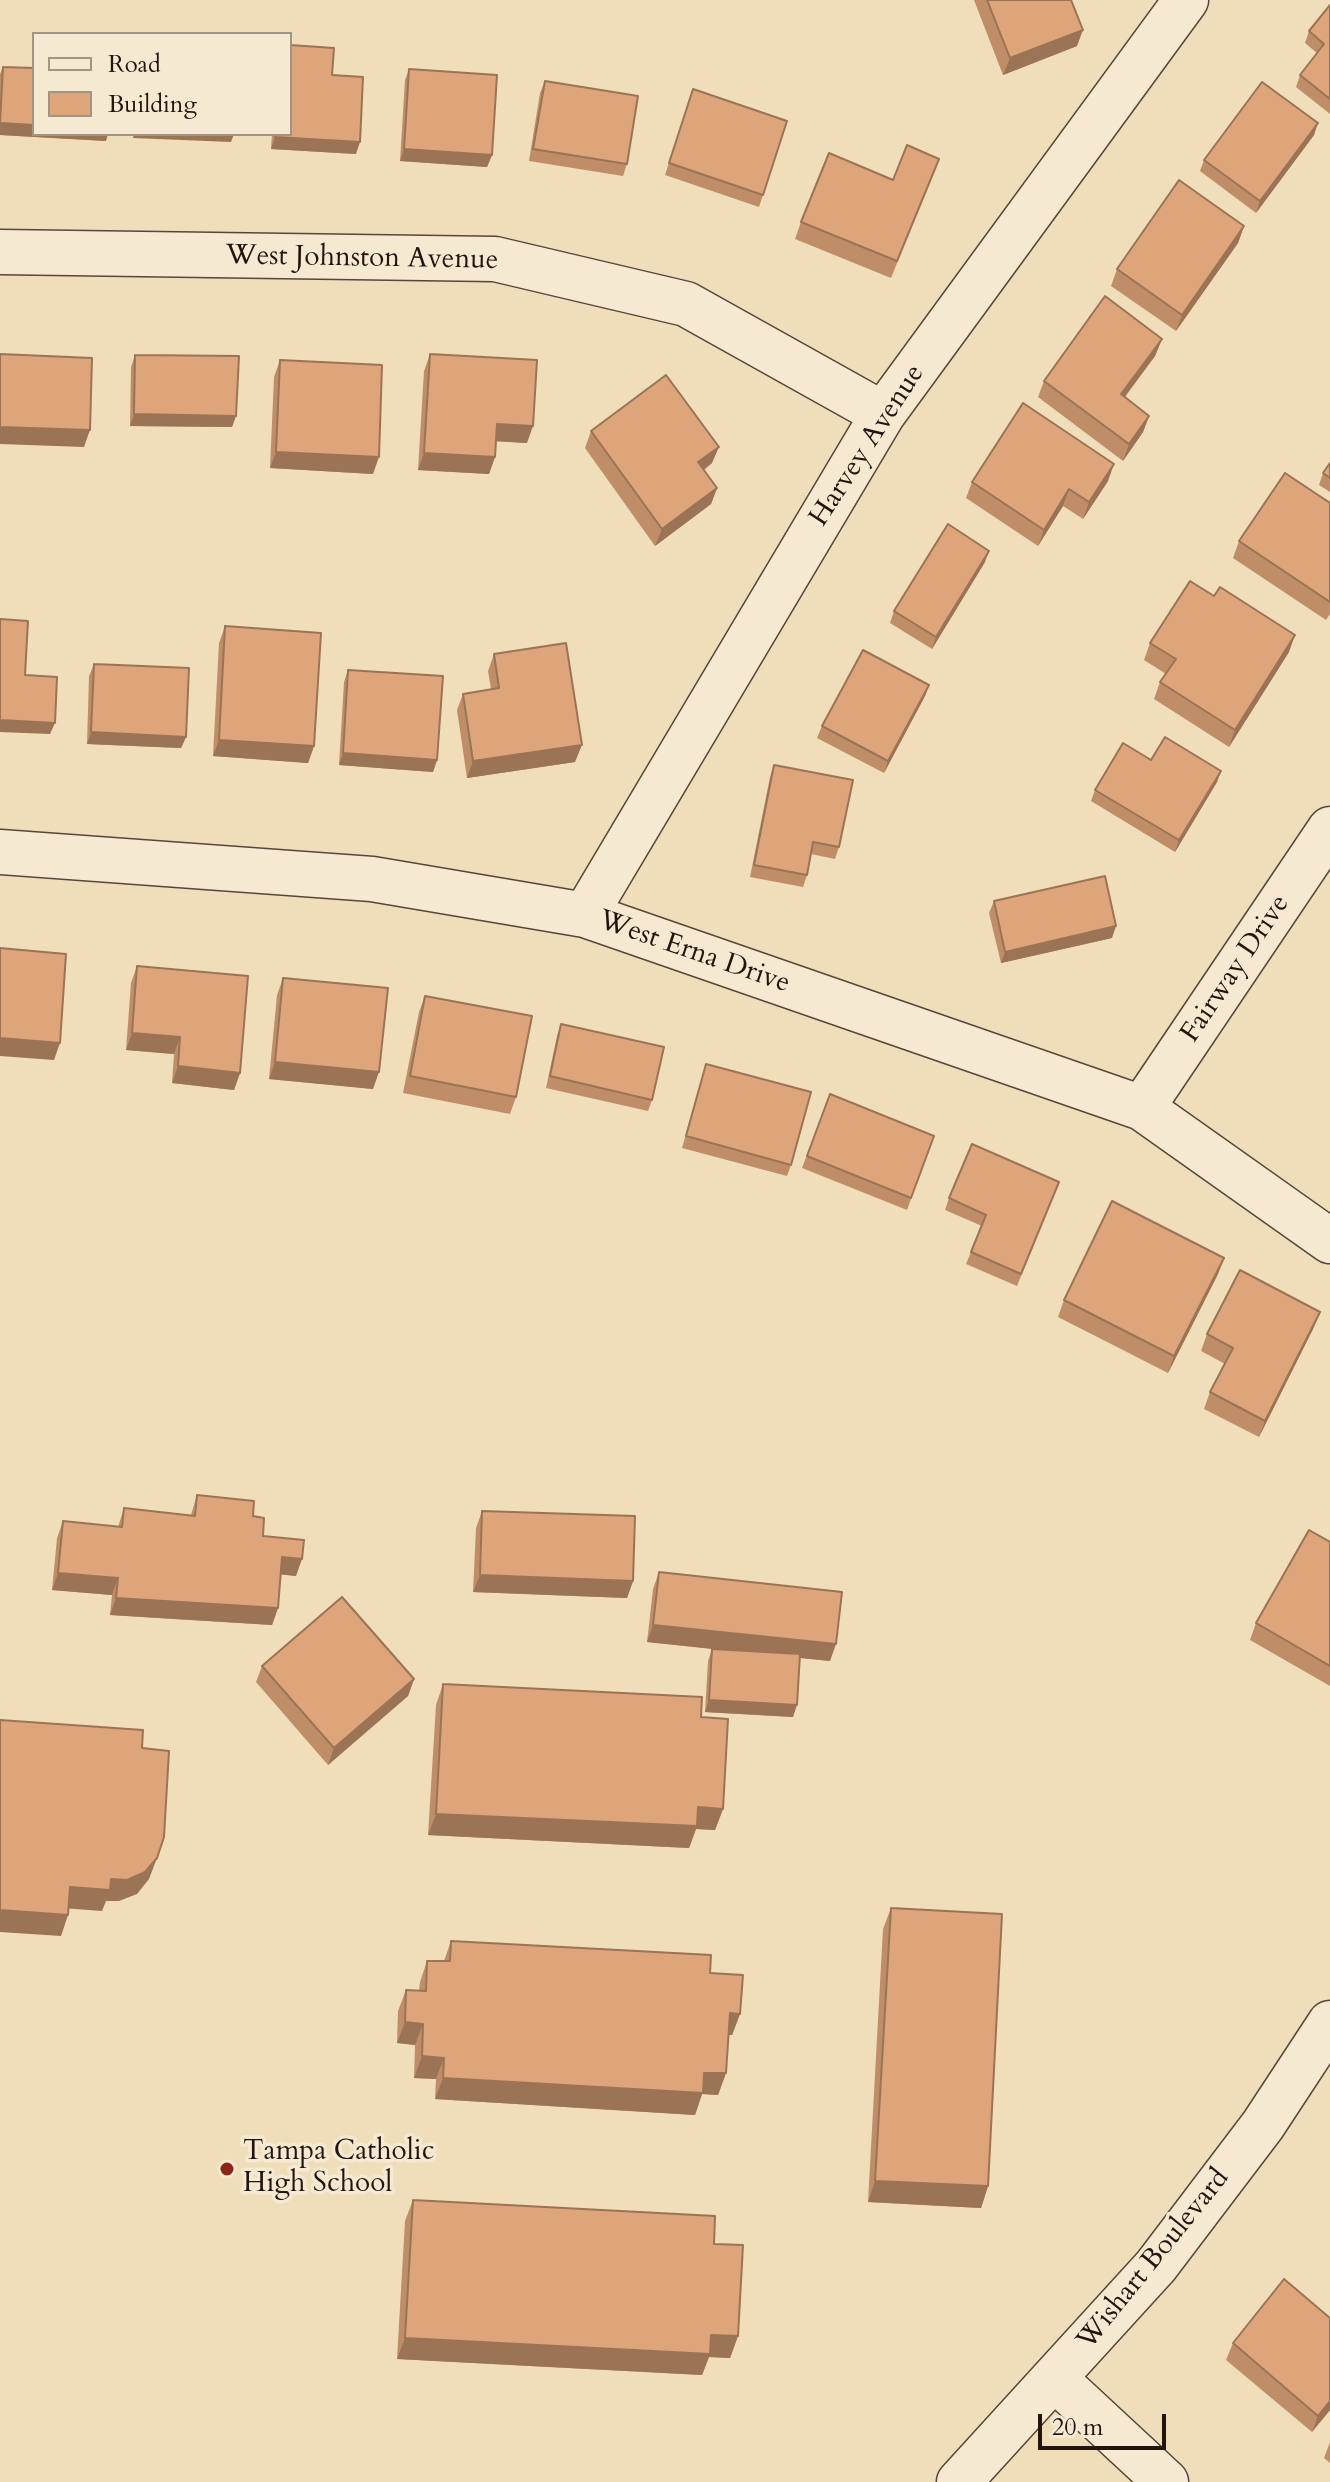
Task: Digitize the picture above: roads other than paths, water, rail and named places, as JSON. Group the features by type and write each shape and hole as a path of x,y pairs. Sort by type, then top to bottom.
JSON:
{"street":[{"name":"Harvey Avenue","path":"585,915 883,414 1186,0"},
{"name":"West Johnston Avenue","path":"0,252 495,259 686,304 883,414"},
{"name":"Fairway Drive","path":"1142,1108 1330,829"},
{"name":"West Erna Drive","path":"0,852 372,879 585,915 1142,1108 1330,1241"},
{"name":"Wishart Boulevard","path":"959,2482 1156,2266 1263,2125 1330,2023"},
{"path":"1055,2379 1166,2482"}],"place":[{"name":"Tampa Catholic High School","path":"227,2169"}]}
